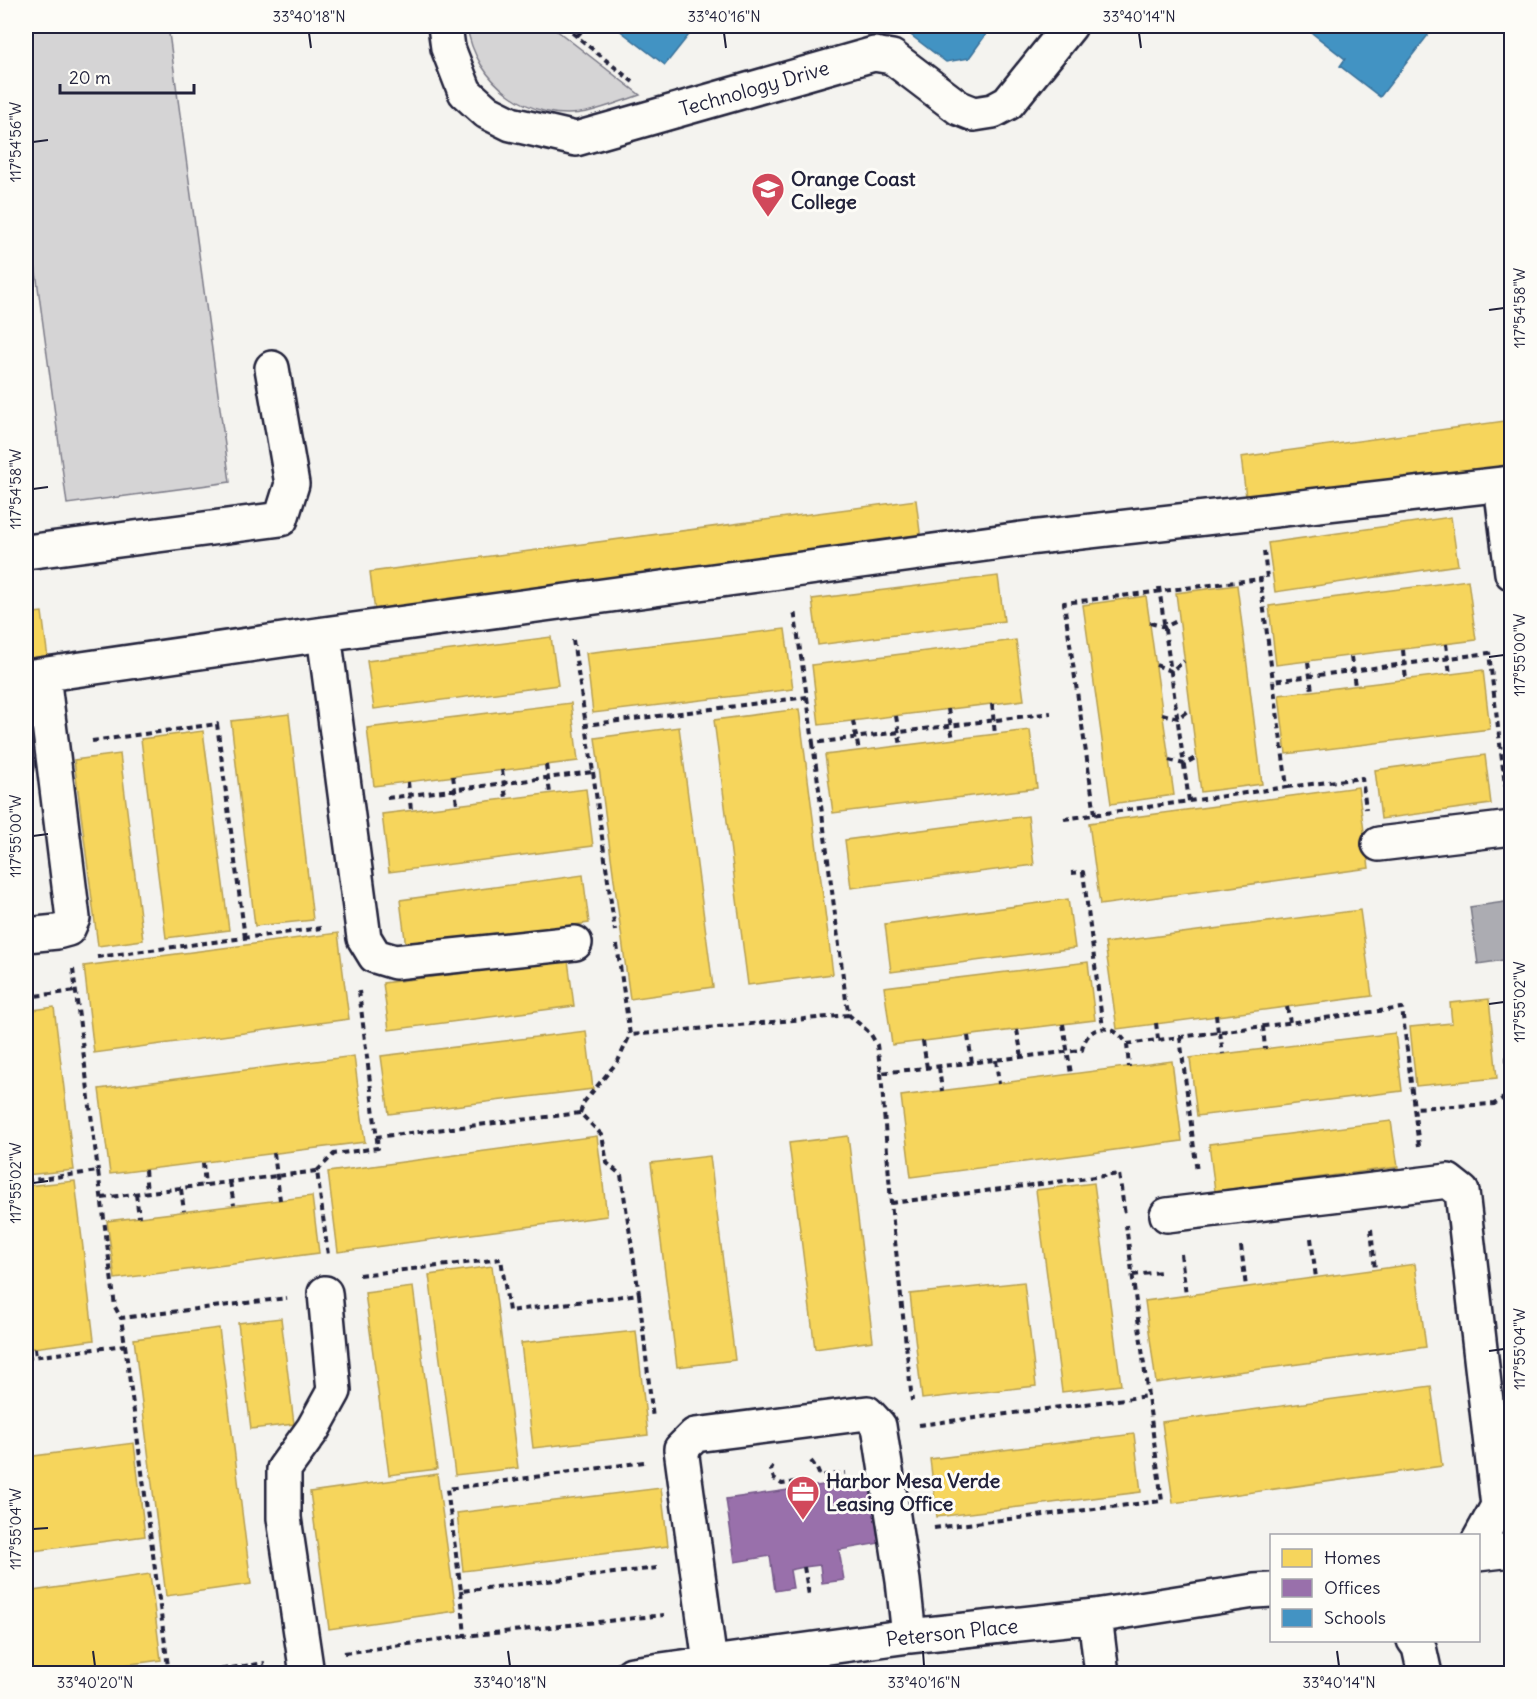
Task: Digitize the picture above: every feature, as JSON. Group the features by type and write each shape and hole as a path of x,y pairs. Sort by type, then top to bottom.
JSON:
{"street":[{"name":"Technology Drive","path":"445,26 448,48 465,92 487,112 511,124 576,139 874,54 892,57 959,108 974,114 993,111 1008,103 1070,26"},
{"path":"26,552 281,519 292,484 272,368"},
{"path":"26,935 68,929 73,918 52,747 34,676 1029,538 1507,484 1512,573"},
{"path":"324,634 364,938 375,956 394,962 575,943"},
{"path":"1379,844 1512,828"},
{"path":"1167,1215 1448,1181 1462,1192 1498,1506 1480,1540"},
{"path":"307,1674 284,1518 284,1469 313,1429 334,1391 328,1286"},
{"path":"694,1668 681,1449 695,1435 867,1413 879,1426 903,1581 909,1636"},
{"path":"1480,1554 1512,1550"},
{"name":"Peterson Place","path":"632,1674 774,1664 909,1636 1095,1616 1270,1590"},
{"path":"1095,1616 1102,1674"},
{"path":"1415,1642 1419,1647 1425,1674"}],"path":[{"path":"564,26 635,83"},
{"path":"577,36 585,26"},
{"path":"1095,814 1064,603 1160,589 1267,578 1259,512"},
{"path":"789,570 849,1015 870,1034 877,1044 912,1402"},
{"path":"1260,579 1287,788"},
{"path":"1160,589 1190,801"},
{"path":"567,601 615,932"},
{"path":"1150,623 1165,627 1179,620"},
{"path":"1446,644 1450,674"},
{"path":"1403,650 1406,680"},
{"path":"1273,681 1489,653 1505,785 1512,784"},
{"path":"1351,657 1354,686"},
{"path":"1171,671 1184,662"},
{"path":"1308,662 1312,691"},
{"path":"1156,665 1171,671"},
{"path":"586,725 807,697"},
{"path":"992,704 995,735"},
{"path":"948,709 953,740"},
{"path":"1178,718 1190,709"},
{"path":"813,743 1051,713"},
{"path":"1162,714 1178,718"},
{"path":"896,716 901,746"},
{"path":"853,721 858,752"},
{"path":"52,747 217,724 244,938"},
{"path":"1169,760 1184,764 1197,757"},
{"path":"546,765 550,793"},
{"path":"502,770 506,798"},
{"path":"346,804 593,772"},
{"path":"453,776 457,804"},
{"path":"1064,819 1362,778 1370,845 1379,844"},
{"path":"408,782 411,810"},
{"path":"1071,873 1083,872 1103,1028"},
{"path":"95,957 327,927"},
{"path":"580,1113 584,1102 618,1061 630,1035 617,943"},
{"path":"72,960 115,1307 121,1318 125,1345 169,1674"},
{"path":"102,1198 317,1171 334,1154 378,1148 358,983"},
{"path":"26,997 75,991"},
{"path":"1287,1007 1290,1023"},
{"path":"1127,1044 1401,1008 1414,1108"},
{"path":"630,1035 849,1015"},
{"path":"1216,1015 1223,1054"},
{"path":"1156,1023 1158,1039"},
{"path":"1063,1024 1071,1074"},
{"path":"1263,1026 1265,1049"},
{"path":"881,1073 1082,1050 1083,1043 1088,1036 1103,1028 1117,1031 1127,1044 1129,1066"},
{"path":"1017,1030 1022,1057"},
{"path":"968,1036 972,1063"},
{"path":"1179,1037 1202,1211"},
{"path":"923,1041 927,1068"},
{"path":"1507,1055 1507,1094"},
{"path":"996,1060 999,1084"},
{"path":"939,1067 942,1091"},
{"path":"376,1137 580,1113"},
{"path":"580,1113 602,1135 607,1163 621,1174 639,1294 653,1425"},
{"path":"274,1154 280,1200"},
{"path":"203,1163 206,1186"},
{"path":"145,1170 147,1193"},
{"path":"26,1181 98,1171"},
{"path":"317,1171 328,1286"},
{"path":"891,1203 1119,1174 1162,1501 931,1529"},
{"path":"230,1182 234,1205"},
{"path":"181,1189 184,1211"},
{"path":"136,1194 139,1217"},
{"path":"1373,1247 1375,1270"},
{"path":"1313,1253 1316,1278"},
{"path":"121,1318 501,1258 509,1311 639,1294"},
{"path":"1243,1264 1246,1287"},
{"path":"1133,1275 1161,1272"},
{"path":"1183,1272 1186,1295"},
{"path":"26,1358 125,1345"},
{"path":"35,1348 36,1357"},
{"path":"914,1425 1148,1396"},
{"path":"802,1458 811,1461 818,1469 820,1476 885,1467"},
{"path":"779,1460 771,1470 774,1479 782,1484 800,1481 794,1490"},
{"path":"646,1462 447,1489 465,1636 664,1615"},
{"path":"804,1567 809,1595"},
{"path":"460,1591 659,1568"},
{"path":"120,1665 121,1674"}],"shaded area":[{"path":"26,26 168,26 230,482 67,504 26,197"},
{"path":"467,26 551,26 640,95 587,112 566,114 545,112 526,105 493,81 481,65 472,46"},
{"path":"1511,901 1511,959 1478,964 1470,907"}],"building: Homes":[{"path":"1512,420 1512,469 1247,505 1241,457"},
{"path":"916,500 922,548 376,620 370,572"},
{"path":"1451,517 1458,565 1275,592 1268,543"},
{"path":"998,576 1004,621 818,645 812,599"},
{"path":"1468,580 1476,640 1276,665 1269,606"},
{"path":"1237,585 1262,784 1201,792 1176,593"},
{"path":"1146,596 1174,795 1111,804 1083,605"},
{"path":"42,612 48,659 26,662 26,614"},
{"path":"785,629 793,689 593,713 586,653"},
{"path":"551,637 558,685 374,709 367,661"},
{"path":"1016,640 1024,700 819,725 812,665"},
{"path":"1483,670 1490,729 1286,754 1279,695"},
{"path":"571,703 578,761 374,786 367,728"},
{"path":"799,709 833,974 748,985 714,720"},
{"path":"289,714 313,920 255,926 231,721"},
{"path":"679,727 713,987 630,999 595,738"},
{"path":"1030,730 1037,788 833,813 825,755"},
{"path":"203,731 229,930 166,938 141,739"},
{"path":"120,754 143,940 98,946 74,760"},
{"path":"1485,755 1491,804 1381,819 1375,770"},
{"path":"1358,787 1369,868 1100,905 1089,823"},
{"path":"586,789 593,846 389,872 382,814"},
{"path":"1028,816 1034,865 851,888 845,840"},
{"path":"583,875 589,923 406,947 400,900"},
{"path":"1068,899 1075,948 891,972 885,924"},
{"path":"1360,910 1372,996 1117,1029 1105,943"},
{"path":"338,933 349,1019 94,1053 84,966"},
{"path":"568,960 574,1006 389,1030 383,983"},
{"path":"1088,962 1095,1020 892,1045 884,987"},
{"path":"1489,999 1497,1078 1416,1086 1410,1027 1452,1023 1450,1003"},
{"path":"54,1007 74,1170 26,1175 26,1011"},
{"path":"586,1031 593,1089 389,1114 381,1056"},
{"path":"1395,1033 1402,1091 1197,1116 1190,1058"},
{"path":"354,1056 365,1142 110,1174 99,1089"},
{"path":"1172,1061 1182,1141 911,1177 901,1096"},
{"path":"1391,1121 1398,1167 1215,1191 1209,1144"},
{"path":"597,1136 607,1216 338,1252 328,1172"},
{"path":"848,1136 873,1341 815,1349 789,1143"},
{"path":"710,1156 735,1360 677,1367 651,1163"},
{"path":"75,1181 94,1340 26,1349 26,1186"},
{"path":"1094,1183 1121,1385 1062,1392 1036,1190"},
{"path":"312,1196 319,1253 115,1279 107,1221"},
{"path":"1415,1264 1426,1347 1156,1383 1145,1301"},
{"path":"492,1266 518,1468 455,1475 429,1275"},
{"path":"1024,1282 1036,1386 922,1399 910,1294"},
{"path":"413,1287 437,1469 389,1475 365,1293"},
{"path":"281,1318 294,1424 251,1429 238,1323"},
{"path":"219,1328 251,1584 166,1596 134,1339"},
{"path":"636,1331 648,1435 533,1448 521,1343"},
{"path":"1431,1386 1442,1466 1173,1503 1162,1422"},
{"path":"1134,1434 1141,1492 937,1517 930,1459"},
{"path":"134,1443 145,1536 26,1552 26,1457"},
{"path":"437,1474 456,1611 329,1629 310,1492"},
{"path":"661,1488 668,1546 463,1571 457,1513"},
{"path":"150,1574 161,1660 56,1674 26,1674 26,1592"}],"building: Offices":[{"name":"Harbor Mesa Verde Leasing Office","path":"871,1478 880,1543 839,1550 844,1580 822,1583 820,1565 804,1567 790,1570 793,1588 775,1591 770,1556 735,1562 726,1499"}],"building: Schools":[{"path":"614,26 696,26 665,65"},
{"path":"899,26 992,26 969,58 946,62"},
{"path":"1303,26 1435,26 1380,97 1340,66 1345,59"}],"place":[{"name":"Orange Coast College","path":"768,218"},
{"name":"Harbor Mesa Verde Leasing Office","path":"803,1521"}]}
